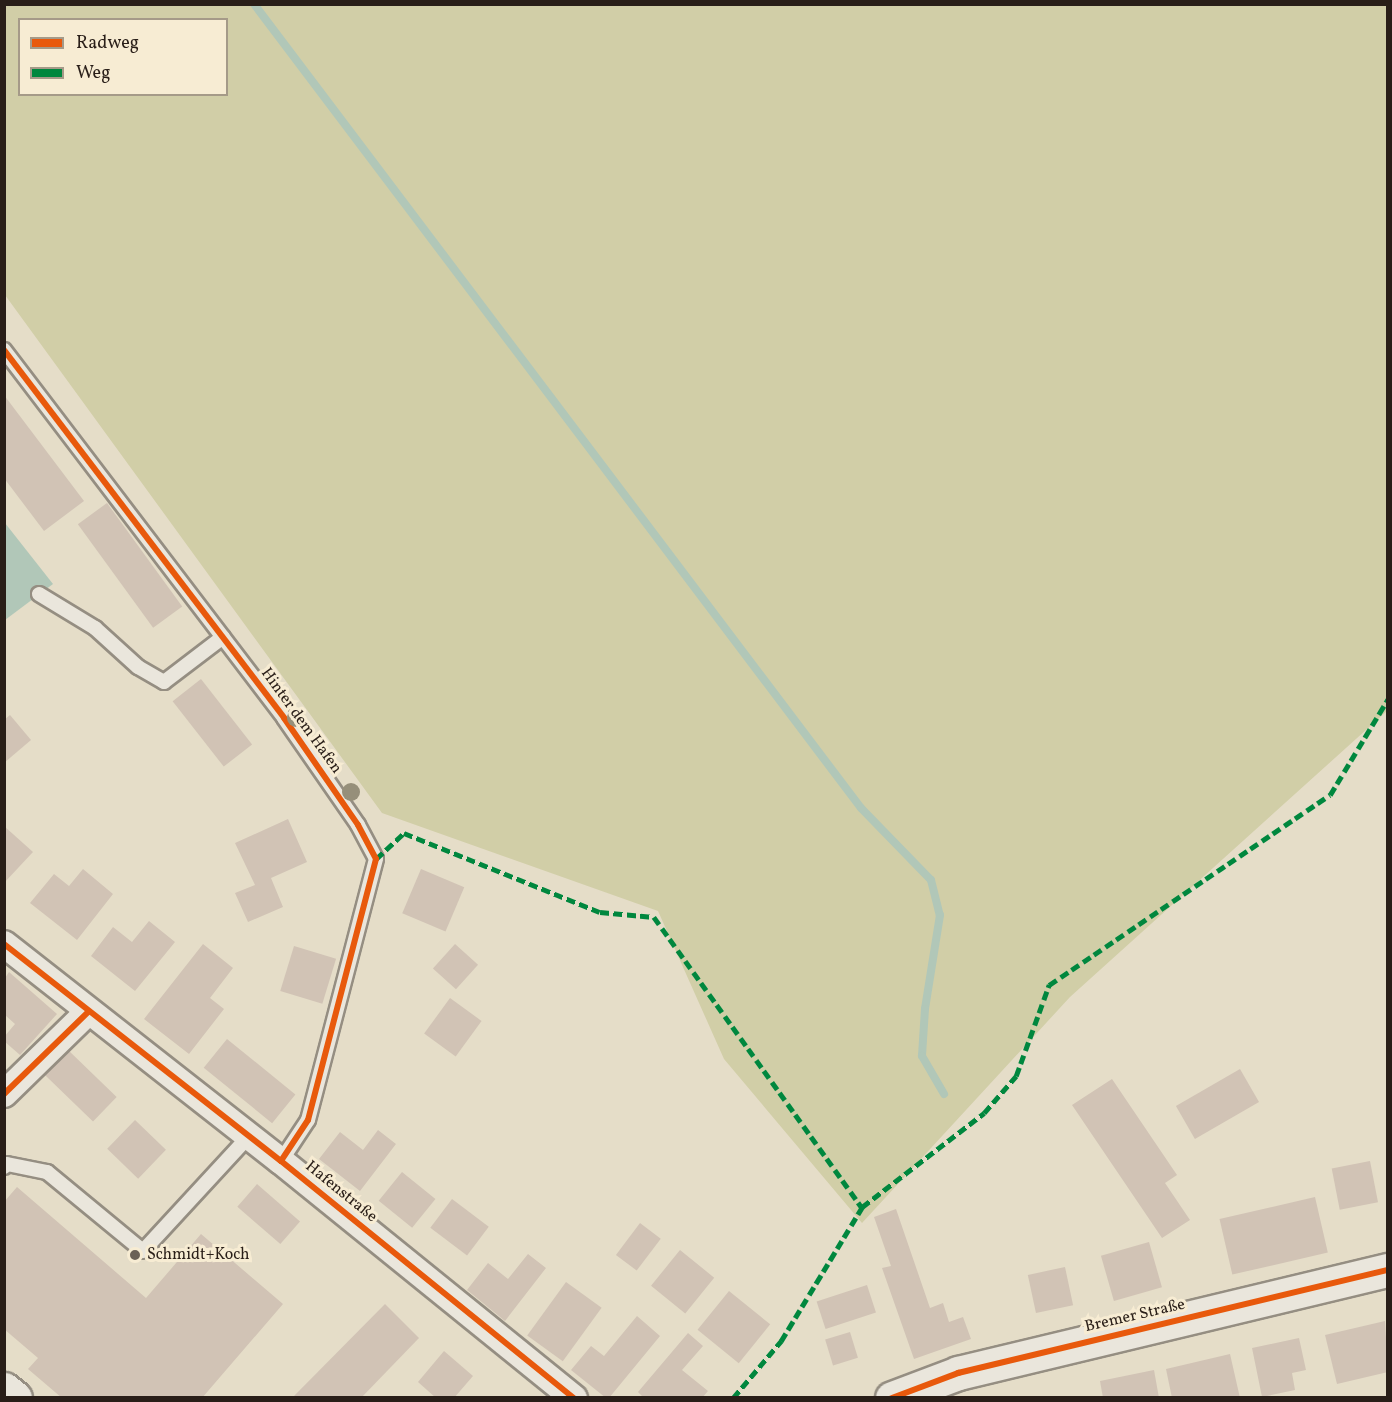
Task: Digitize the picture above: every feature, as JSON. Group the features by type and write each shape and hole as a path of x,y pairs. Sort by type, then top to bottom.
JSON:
{"street":[{"name":"Hafenstraße","path":"4,944 281,1161 574,1398"},
{"path":"4,1094 88,1012"},
{"name":"Bremer Straße","path":"892,1398 958,1372 1388,1270"},
{"path":"4,1389 15,1398"}],"lane":[{"name":"Hinter dem Hafen","path":"4,350 223,637 358,825 376,859 308,1120 281,1161"},
{"path":"39,594 95,628 138,667 164,682 223,637"},
{"path":"4,1167 7,1164 47,1172 143,1251 249,1136"}],"shaded area":[{"path":"4,5 1387,5 1387,711 1070,997 862,1223 724,1059 658,911 382,813 5,295"},
{"path":"5,523 53,584 5,620"}],"building":[{"path":"4,395 84,501 44,531 4,478"},
{"path":"107,503 182,607 153,628 78,524"},
{"path":"201,679 252,744 224,767 173,701"},
{"path":"10,715 31,740 4,763 4,720"},
{"path":"288,819 307,862 271,878 283,907 248,922 235,893 255,885 235,843"},
{"path":"4,826 33,852 4,883"},
{"path":"83,869 113,894 77,940 30,903 54,874 69,886"},
{"path":"421,869 464,887 446,932 402,913"},
{"path":"149,921 175,942 135,991 91,956 113,927 132,942"},
{"path":"203,944 233,968 210,998 224,1009 189,1054 144,1019"},
{"path":"455,944 478,965 456,989 433,969"},
{"path":"294,946 336,959 322,1004 280,991"},
{"path":"9,972 57,1014 20,1055 4,1041 4,1037 15,1024 5,1015 5,978"},
{"path":"450,998 482,1021 456,1057 424,1034"},
{"path":"227,1039 295,1094 272,1123 204,1068"},
{"path":"67,1049 117,1097 93,1121 43,1073"},
{"path":"1240,1069 1259,1102 1195,1139 1176,1106"},
{"path":"1112,1079 1177,1175 1165,1183 1190,1220 1162,1238 1072,1105"},
{"path":"135,1120 166,1150 138,1179 107,1149"},
{"path":"378,1130 396,1144 360,1191 319,1159 340,1132 363,1150"},
{"path":"1370,1161 1378,1202 1340,1210 1332,1168"},
{"path":"402,1172 435,1199 412,1228 379,1201"},
{"path":"257,1184 300,1221 280,1244 237,1207"},
{"path":"17,1187 146,1298 201,1234 283,1304 202,1398 62,1398 28,1369 38,1358 4,1329 4,1202"},
{"path":"1315,1197 1328,1253 1232,1275 1220,1219"},
{"path":"452,1199 489,1227 467,1255 430,1228"},
{"path":"896,1209 930,1308 943,1303 949,1322 963,1317 971,1339 914,1359 882,1268 891,1266 874,1217"},
{"path":"640,1223 661,1239 637,1271 616,1255"},
{"path":"1149,1242 1162,1287 1114,1301 1101,1256"},
{"path":"680,1250 714,1278 685,1313 651,1286"},
{"path":"528,1254 546,1268 505,1321 467,1290 488,1263 508,1279"},
{"path":"1065,1267 1073,1305 1036,1313 1028,1275"},
{"path":"566,1282 602,1308 563,1361 527,1335"},
{"path":"867,1285 876,1313 826,1329 817,1301"},
{"path":"729,1291 770,1324 739,1363 698,1330"},
{"path":"385,1304 419,1338 361,1398 292,1398"},
{"path":"637,1316 660,1336 609,1398 606,1398 571,1370 591,1346 604,1356"},
{"path":"1385,1321 1388,1372 1337,1384 1325,1335"},
{"path":"850,1332 858,1358 833,1365 825,1340"},
{"path":"688,1333 703,1346 682,1370 708,1391 702,1398 644,1398 638,1392"},
{"path":"1299,1338 1306,1370 1292,1373 1295,1390 1262,1397 1252,1348"},
{"path":"444,1351 473,1376 454,1398 436,1398 418,1382"},
{"path":"1230,1354 1240,1398 1172,1398 1166,1369"},
{"path":"1154,1370 1159,1398 1103,1398 1100,1381"}],"waterway":[{"path":"254,4 861,808 931,880 940,915 925,1009 922,1056 944,1094"}],"marked path":[{"path":"376,859 404,833 600,912 654,917 862,1207 984,1113 1016,1076 1049,985 1330,795 1388,699"},
{"path":"733,1398 781,1341 862,1207"}],"cycle path":[{"path":"4,350 284,718 358,825 376,859 308,1120 281,1161"},
{"path":"4,944 281,1161 574,1398"},
{"path":"4,1094 88,1012"},
{"path":"892,1398 958,1373 1388,1270"}],"place":[{"name":"Schmidt+Koch","path":"135,1255"}]}
